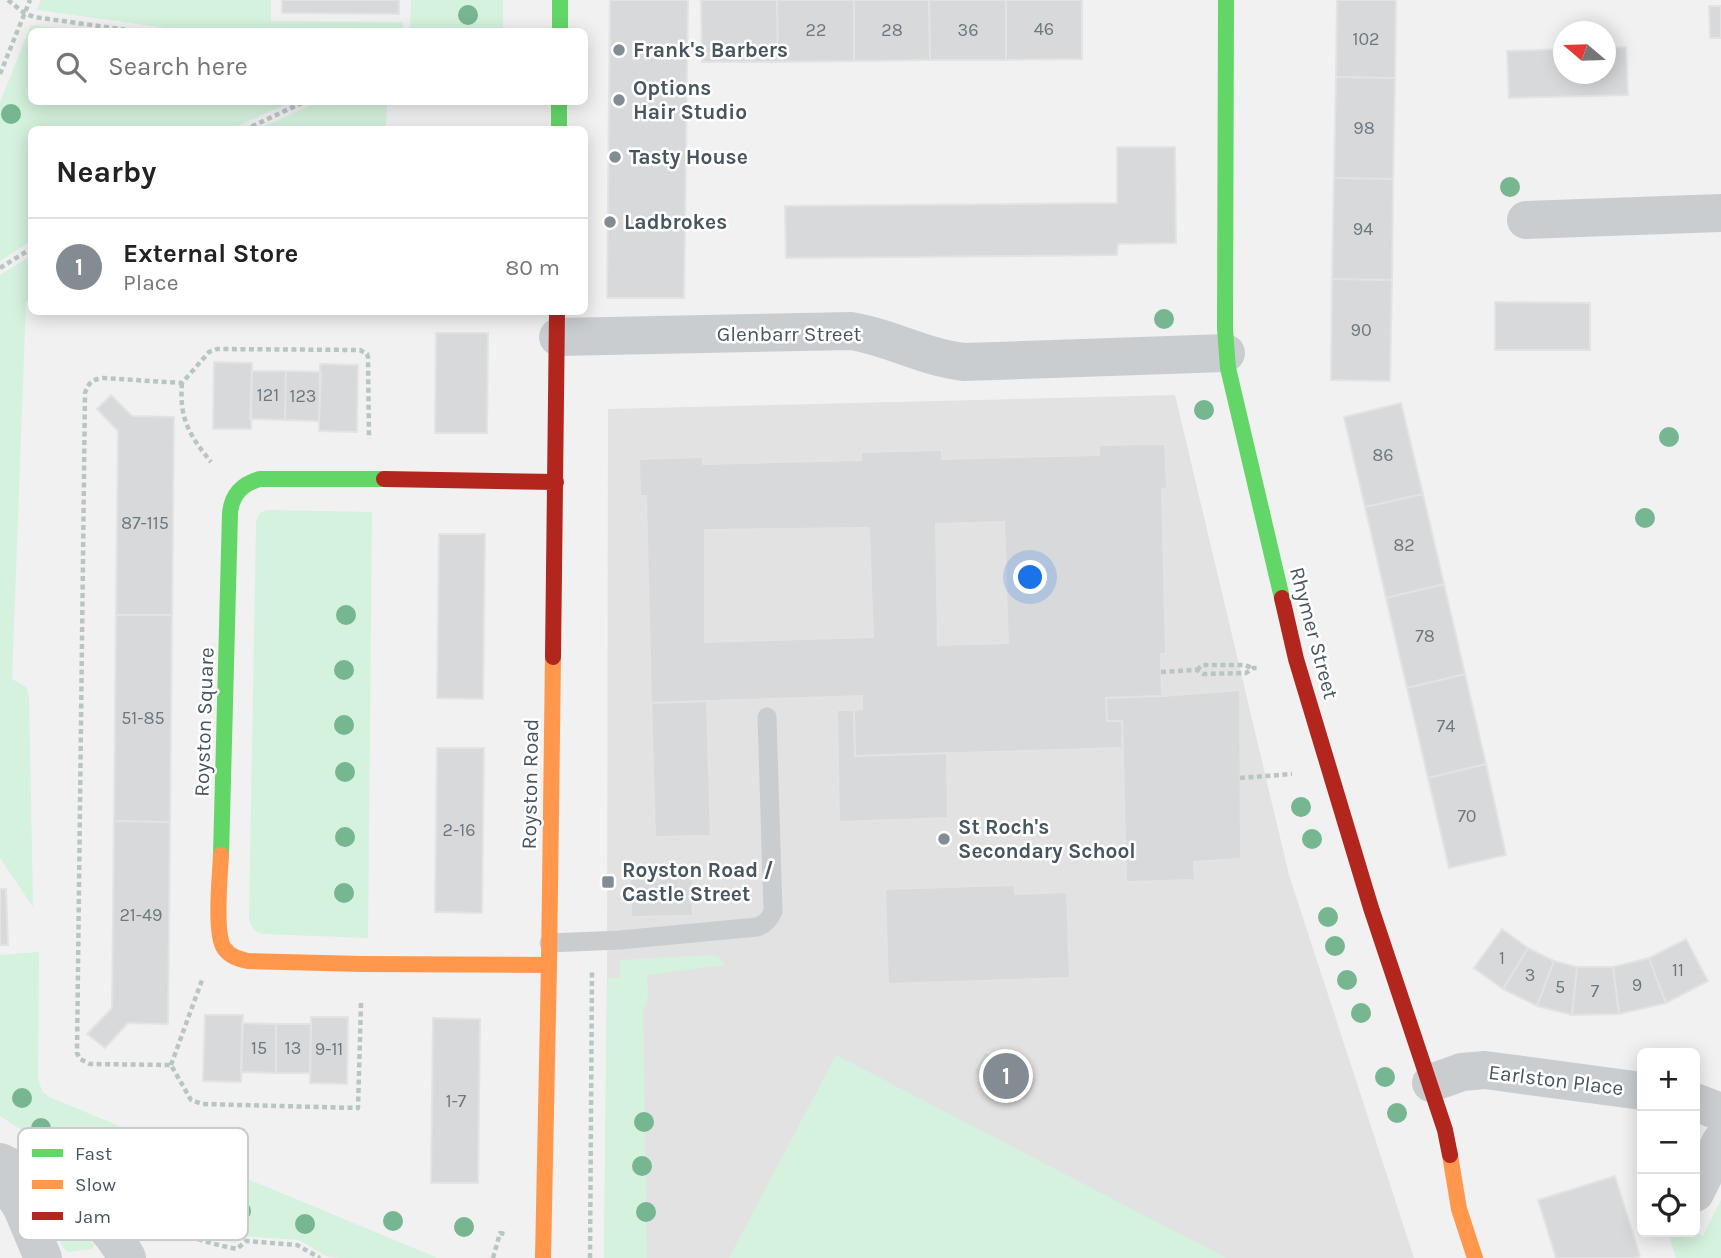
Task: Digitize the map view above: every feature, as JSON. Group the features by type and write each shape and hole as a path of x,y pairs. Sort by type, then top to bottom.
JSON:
{"street":[{"path":"560,0 560,28"},
{"name":"Rhymer Street","path":"1226,0 1226,353 1296,659 1371,908 1431,1083 1445,1130 1459,1209 1475,1258"},
{"path":"559,105 559,126"},
{"path":"1526,220 1721,213"},
{"name":"Glenbarr Street","path":"557,324 851,331 964,362 1226,353"},
{"name":"Royston Road","path":"543,1258 557,324"},
{"path":"236,492 246,484 260,479 556,482"},
{"name":"Royston Square","path":"226,952 219,933 230,513 236,492"},
{"path":"226,952 248,961 549,965"},
{"name":"Earlston Place","path":"1431,1083 1462,1072 1485,1070 1637,1090"},
{"path":"1700,1104 1721,1112"},
{"path":"1700,1183 1721,1141"},
{"path":"0,1162 18,1170"},
{"path":"0,1173 18,1202"},
{"path":"35,1240 43,1258"},
{"path":"115,1240 127,1258"}],"lane":[{"path":"549,943 757,927 770,919 774,911 767,717"}],"path":[{"path":"8,0 24,13 34,17 113,28"},
{"path":"0,74 30,0"},
{"path":"253,126 298,105"},
{"path":"0,268 28,250"},
{"path":"182,383 182,407 188,431 236,492"},
{"path":"1197,670 1202,665 1245,664 1253,668"},
{"path":"1161,672 1197,670 1203,674 1241,673"},
{"path":"1240,778 1265,776"},
{"path":"590,1258 592,941"},
{"path":"171,1065 200,983 226,952"},
{"path":"198,1240 237,1249 246,1241 297,1245 320,1258"}],"shaded area":[{"name":"St Roch's Secondary School","path":"1175,395 1289,875 1414,1258 604,1258 608,409"}],"green space":[{"path":"41,0 271,0 271,21 403,22 403,28 166,28 37,10"},
{"path":"411,0 503,0 503,28 410,28"},
{"path":"31,25 56,28 30,28"},
{"path":"28,32 28,105 284,105 238,126 28,126 28,243 0,261 0,102"},
{"path":"311,105 387,105 386,126 265,126"},
{"path":"28,258 12,679 26,687 29,696 33,907 0,858 0,275"},
{"path":"267,510 372,512 368,938 264,934 254,929 249,918 256,524 259,515"},
{"path":"39,952 38,1079 42,1091 49,1097 124,1128 19,1128 0,1116 0,955"},
{"path":"710,955 718,957 725,965 647,975 648,996 643,1013 647,1258 604,1258 607,979 620,977 620,960"},
{"path":"836,1055 1226,1258 729,1258"},
{"path":"248,1179 438,1258 340,1258 326,1256 299,1240 248,1236"},
{"path":"1721,1200 1721,1258 1676,1258 1670,1237 1703,1236"},
{"path":"60,1240 90,1240 94,1245 92,1249 68,1252"}],"building":[{"path":"282,0 399,0 399,14 282,13"},
{"path":"610,0 688,0 684,298 607,298"},
{"path":"701,0 777,0 778,62 702,62"},
{"path":"777,0 854,0 854,61 778,62"},
{"path":"854,0 929,0 930,60 854,61"},
{"path":"929,0 1006,0 1006,60 930,60"},
{"path":"1006,0 1082,0 1082,59 1006,60"},
{"path":"1337,0 1396,0 1395,78 1336,77"},
{"path":"1709,6 1721,6 1721,38 1710,38"},
{"path":"1626,47 1628,95 1509,98 1507,51 1553,49 1553,84 1616,84 1616,48"},
{"path":"1336,77 1395,78 1393,179 1334,178"},
{"path":"1117,147 1175,147 1176,243 1118,244 1117,255 786,258 785,206 1117,203"},
{"path":"1334,178 1393,179 1392,280 1332,279"},
{"path":"1332,279 1392,280 1390,381 1331,380"},
{"path":"1495,302 1590,303 1590,350 1495,350"},
{"path":"436,333 488,333 487,433 435,433"},
{"path":"214,362 252,363 251,429 213,429"},
{"path":"320,364 358,365 357,432 319,431"},
{"path":"252,371 286,371 285,420 250,419"},
{"path":"286,371 321,372 319,421 285,420"},
{"path":"111,395 132,416 174,417 172,615 116,615 118,431 97,409"},
{"path":"1401,403 1423,494 1365,507 1344,417"},
{"path":"1165,444 1167,489 1162,489 1166,654 1161,654 1162,696 1106,698 1107,721 1122,721 1123,748 855,756 854,710 862,709 862,696 651,703 646,496 640,496 639,459 703,457 703,464 861,460 861,452 942,450 942,459 1099,455 1099,445","holes":["1004,522 1008,643 938,645 936,524","869,528 873,637 705,642 705,530"]},
{"path":"1423,494 1444,584 1386,598 1365,507"},
{"path":"439,534 485,534 483,699 437,698"},
{"path":"1444,584 1465,674 1407,688 1386,598"},
{"path":"116,615 172,615 170,822 114,821"},
{"path":"1465,674 1486,764 1428,778 1407,688"},
{"path":"1240,690 1241,859 1194,862 1195,880 1126,882 1122,721 1107,721 1106,698"},
{"path":"707,701 711,836 655,837 651,703"},
{"path":"837,710 854,710 855,756 947,753 948,818 839,822"},
{"path":"437,748 484,748 482,913 435,912"},
{"path":"1486,764 1506,855 1449,868 1428,778"},
{"path":"114,821 170,822 168,1024 128,1023 105,1048 87,1034 112,1008"},
{"path":"692,869 693,916 631,917 630,870"},
{"path":"1014,885 1015,894 1067,892 1070,978 888,984 885,889"},
{"path":"0,889 6,889 8,945 0,945"},
{"path":"1502,929 1528,948 1503,989 1474,968"},
{"path":"1686,939 1708,981 1666,1003 1649,958"},
{"path":"1528,948 1554,961 1537,1006 1503,989"},
{"path":"1649,958 1666,1003 1619,1014 1613,967"},
{"path":"1554,961 1577,967 1572,1015 1537,1006"},
{"path":"1577,967 1613,967 1619,1014 1572,1015"},
{"path":"205,1015 243,1015 241,1082 203,1081"},
{"path":"311,1017 348,1017 347,1084 310,1083"},
{"path":"433,1018 480,1019 478,1183 431,1183"},
{"path":"242,1023 276,1024 276,1073 241,1072"},
{"path":"276,1024 311,1024 310,1073 276,1073"},
{"path":"985,1051 1038,1079 1026,1102 973,1073"},
{"path":"1615,1176 1640,1256 1556,1258 1538,1200"}],"traffic: fast":[{"path":"560,0 560,28"},
{"path":"1226,0 1225,329 1228,368 1282,598"},
{"path":"559,105 559,126"},
{"path":"221,855 230,513 233,500 243,487 260,479 384,479"}],"traffic: slow":[{"path":"543,1258 553,657"},
{"path":"221,855 219,930 224,948 238,958 248,961 362,964 549,965"},
{"path":"1450,1155 1459,1209 1475,1258"}],"traffic: jam":[{"path":"553,657 557,315"},
{"path":"384,479 556,482"},
{"path":"1282,598 1296,659 1371,908 1445,1130 1450,1155"}],"place":[{"name":"Frank's Barbers","path":"619,50"},
{"name":"Options Hair Studio","path":"619,100"},
{"name":"Tasty House","path":"615,157"},
{"name":"Ladbrokes","path":"610,222"},
{"name":"St Roch's Secondary School","path":"944,839"},
{"name":"Royston Road / Castle Street","path":"608,882"},
{"name":"External Store","path":"1006,1076"}]}
